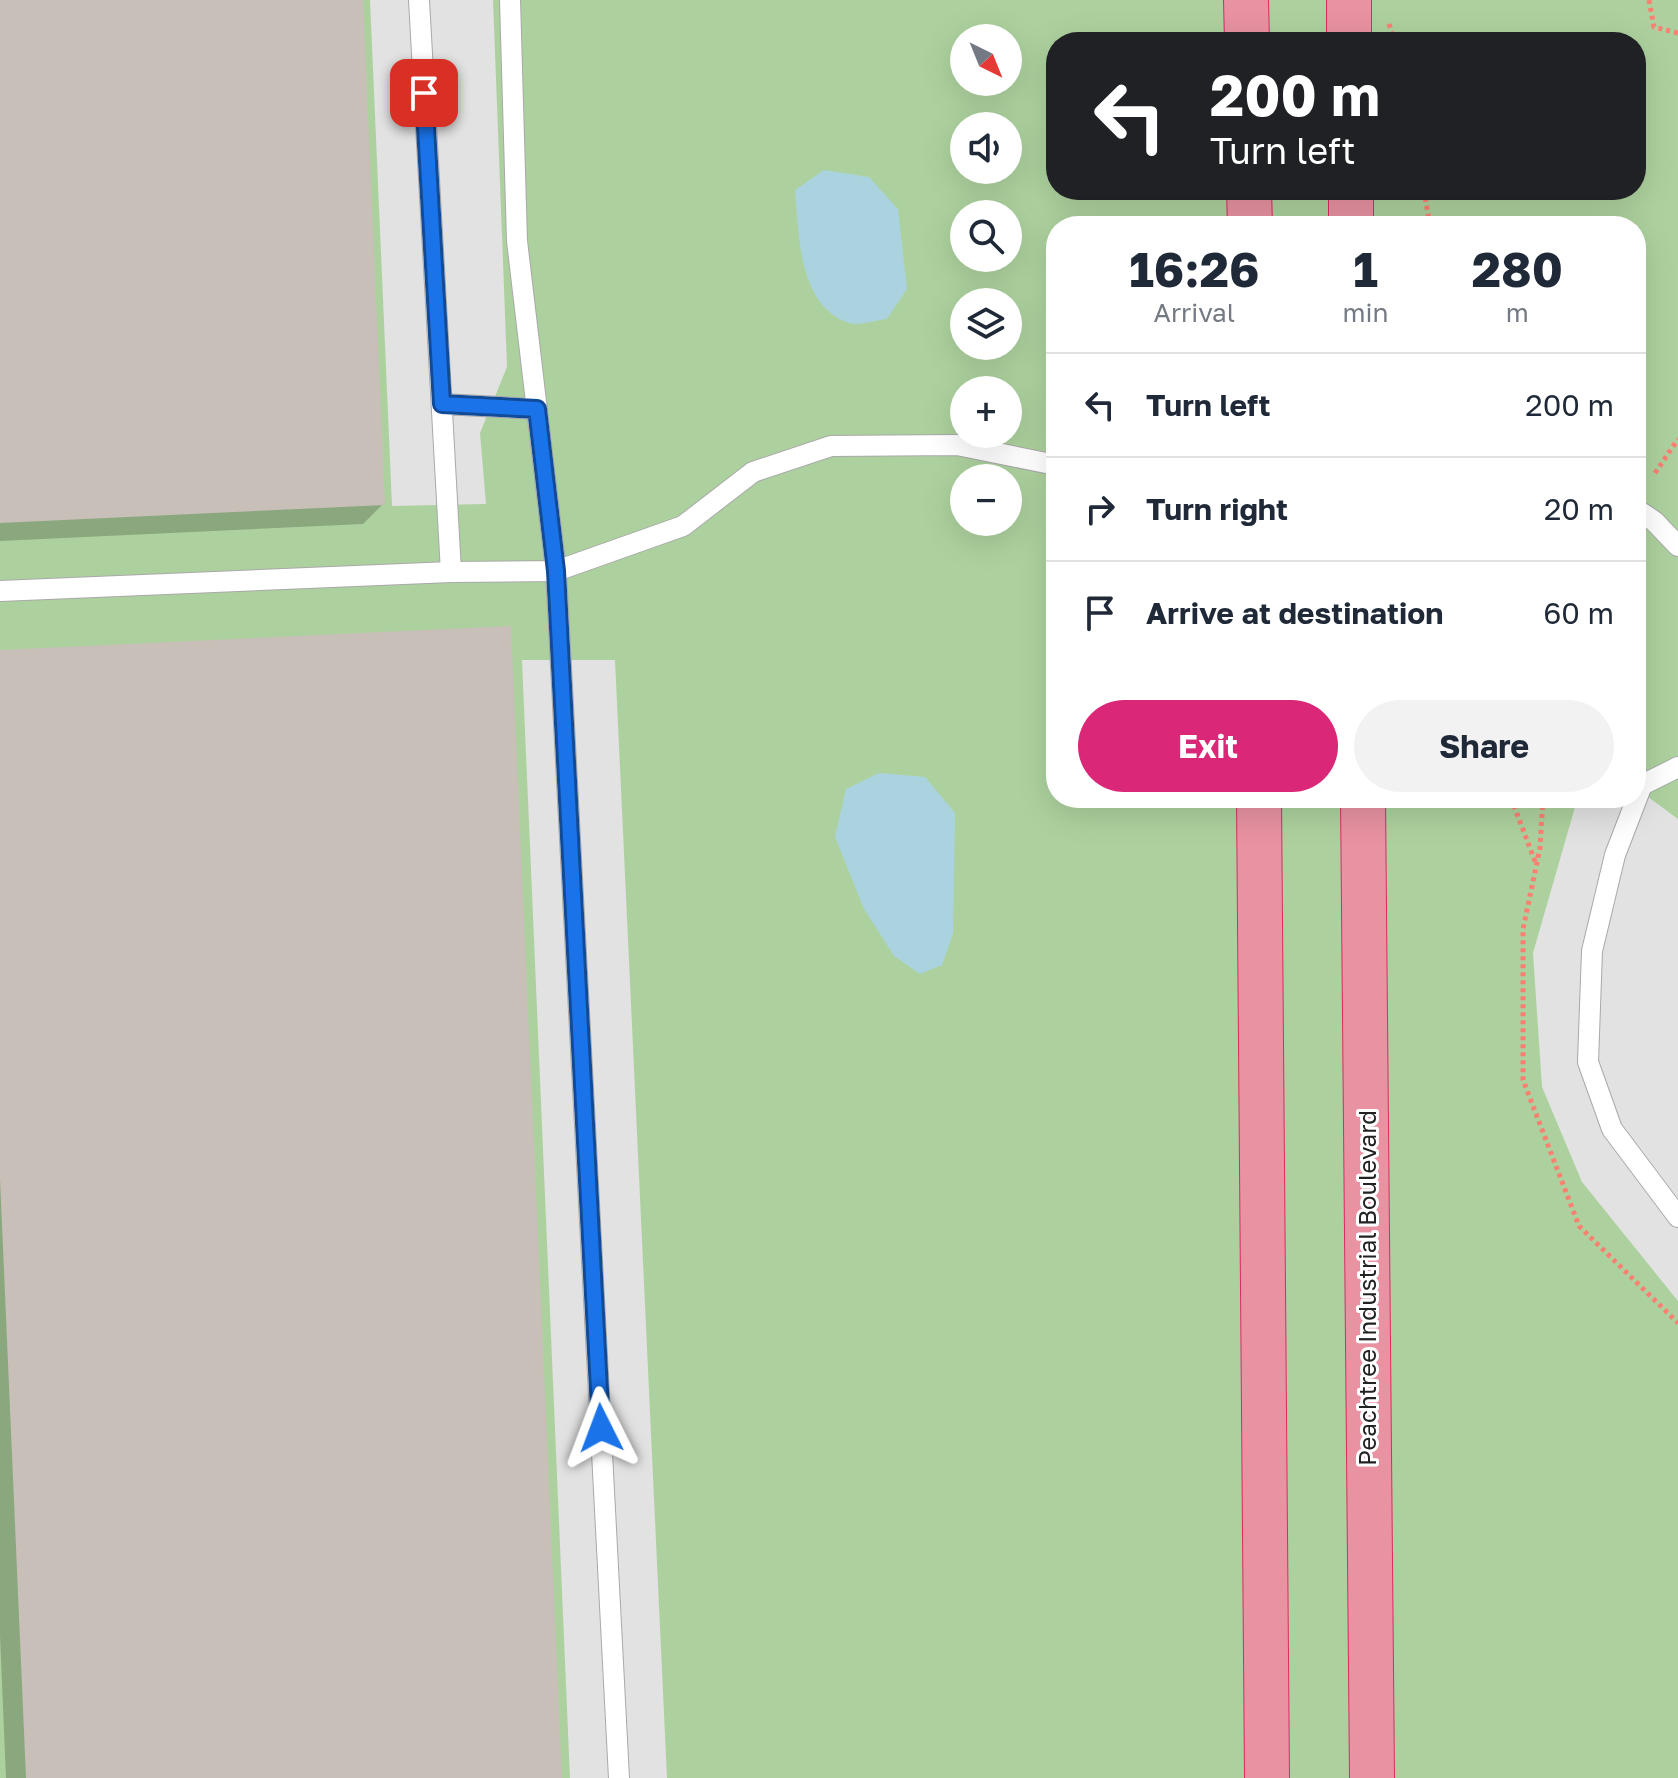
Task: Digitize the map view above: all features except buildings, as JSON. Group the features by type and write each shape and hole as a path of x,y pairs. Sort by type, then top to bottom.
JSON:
{"highway":[{"path":"1246,0 1247,32"},
{"path":"1349,0 1349,32"},
{"path":"1259,808 1267,1778"},
{"name":"Peachtree Industrial Boulevard","path":"1363,808 1372,1778"}],"lane":[{"path":"419,0 451,572"},
{"path":"510,0 517,241 556,571 619,1778"},
{"path":"442,404 537,409"},
{"path":"0,591 451,572 556,571 683,526 753,472 831,446 957,445 1046,462"},
{"path":"1646,516 1678,546"},
{"path":"1646,783 1678,767"},
{"path":"1633,808 1615,855 1592,951 1588,1062 1612,1129 1678,1217"}],"path":[{"path":"1649,0 1654,27 1678,33"},
{"path":"1655,473 1678,439"},
{"path":"1515,808 1536,865"},
{"path":"1542,808 1540,848 1523,929 1523,1080 1579,1226 1678,1323"}],"green space":[{"path":"0,0 1678,0 1678,1778 0,1778"}],"shaded area":[{"path":"370,0 493,0 507,367 480,433 486,504 392,506"},
{"path":"522,660 615,660 667,1778 570,1778"},
{"path":"1646,795 1678,819 1678,1301 1582,1182 1542,1087 1533,953 1575,808 1646,808"}],"water":[{"path":"824,170 869,177 898,209 907,289 887,319 849,323 832,314 811,285 800,247 795,190"},
{"path":"879,773 925,777 955,813 953,933 942,965 920,974 894,956 864,909 835,837 846,789"}],"route":[{"path":"424,93 442,404 537,409 556,571 601,1428"}]}
